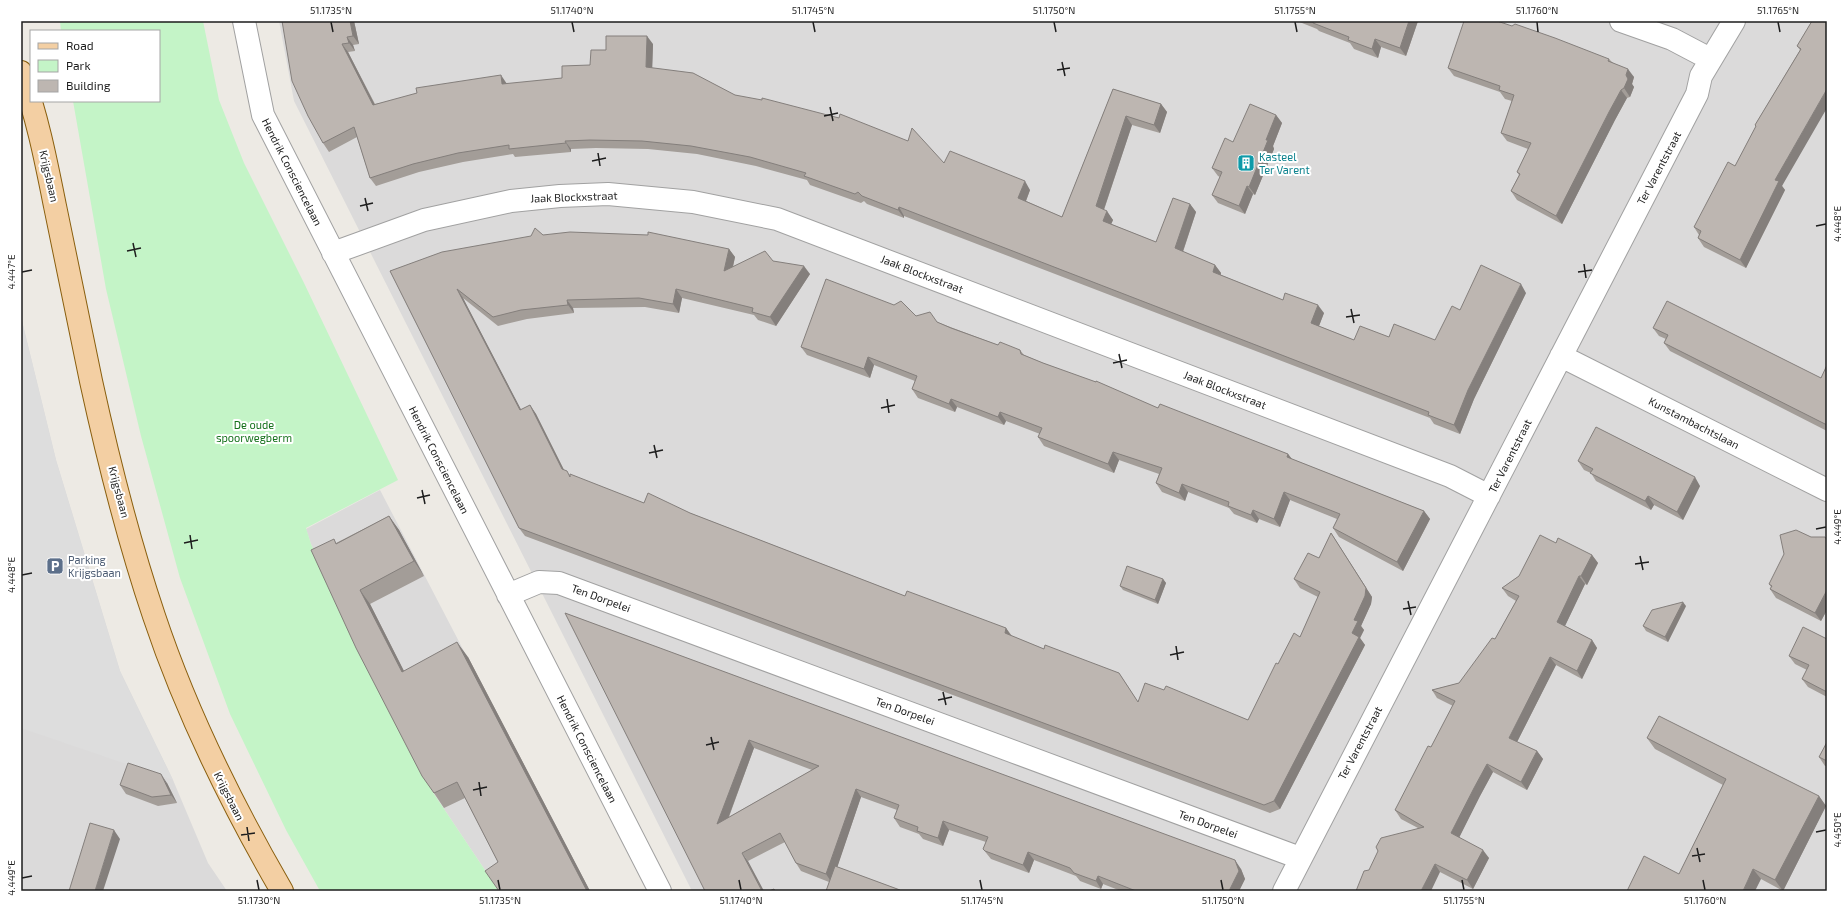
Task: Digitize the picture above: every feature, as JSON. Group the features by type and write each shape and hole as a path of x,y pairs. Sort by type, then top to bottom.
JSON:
{"main road":[{"name":"Krijgsbaan","path":"21,72 30,100"},
{"name":"Krijgsbaan","path":"30,102 47,165 91,382 141,577 157,624 190,709 216,770 245,828 282,891"}],"street":[{"name":"Hendrik Consciencelaan","path":"244,21 263,115 660,891"},
{"path":"1621,21 1672,39 1710,59"},
{"name":"Ter Varentstraat","path":"1284,891 1697,94 1701,76 1734,21"},
{"name":"Jaak Blockxstraat","path":"333,253 424,220 512,201 560,196 608,194 692,202 769,218 1091,338 1450,476 1489,496"},
{"name":"Kunstambachtslaan","path":"1561,356 1827,490"},
{"name":"Ten Dorpelei","path":"508,595 539,582 559,583 1300,858"}],"shaded area":[{"path":"279,21 1827,21 1827,891 692,891 294,101"},
{"path":"21,317 56,460 120,671 173,780 208,863 227,891 21,891"},
{"name":"Parking Krijgsbaan","path":"21,317 56,460 120,671 173,780 21,728"},
{"path":"380,490 589,891 499,891 432,791 366,664 311,544 306,529"}],"green space":[{"name":"De oude spoorwegberm","path":"60,21 203,21 219,100 244,163 304,283 398,480 306,528 311,544 366,664 432,791 499,891 320,891 286,830 230,714 180,578 141,436 106,289 73,102 160,102 160,30 61,30"}],"building":[{"path":"282,21 350,21 353,36 347,37 349,43 342,44 373,105 417,93 416,88 501,75 502,84 562,78 562,66 590,65 591,50 606,50 606,36 647,36 646,67 693,73 735,95 762,100 762,98 839,118 840,114 908,141 912,128 944,163 950,151 1025,181 1018,198 1062,217 1113,89 1161,104 1154,125 1126,116 1096,206 1107,211 1103,221 1156,242 1173,198 1190,204 1175,248 1215,265 1213,272 1283,300 1285,293 1318,305 1311,323 1354,340 1360,326 1389,337 1394,324 1435,340 1452,306 1460,310 1481,265 1521,284 1468,390 1454,425 1428,415 1429,412 899,207 898,210 862,196 858,192 855,194 804,176 806,173 750,157 691,146 642,141 565,141 566,143 509,149 509,145 458,153 413,164 370,178 354,127 323,143 308,116 292,81"},
{"path":"1313,21 1409,21 1400,48 1375,39 1372,49 1348,40 1349,37 1313,23"},
{"path":"1464,21 1497,21 1512,26 1515,24 1609,59 1608,61 1628,69 1626,75 1628,79 1624,88 1621,90 1609,112 1556,216 1511,191 1520,174 1517,172 1531,143 1501,133 1514,95 1499,90 1500,86 1448,68"},
{"path":"1812,21 1827,21 1827,89 1775,180 1779,181 1740,260 1698,238 1701,231 1694,227 1728,162 1735,166 1756,126 1755,125 1801,49 1797,46"},
{"name":"Kasteel Ter Varent","path":"1250,104 1276,115 1266,140 1268,140 1249,187 1247,186 1239,206 1212,195 1222,172 1212,168 1225,138 1233,142"},
{"path":"535,228 543,235 570,232 648,235 648,232 729,249 724,271 765,251 773,261 804,266 770,317 752,312 753,308 676,289 673,304 639,298 567,300 568,305 521,310 493,317 457,289 520,410 530,405 562,469 567,471 570,477 570,474 644,503 648,493 690,513 905,596 907,591 1006,628 1005,633 1044,649 1045,645 1119,673 1138,702 1145,683 1164,690 1166,686 1248,720 1276,663 1278,664 1294,633 1300,637 1320,592 1294,579 1308,553 1319,558 1331,533 1366,588 1365,596 1354,620 1358,621 1352,633 1359,637 1274,801 1264,805 519,528 390,271 442,252 531,236"},
{"path":"826,279 894,305 901,301 916,316 930,312 937,322 951,328 998,345 1000,342 1020,350 1021,354 1043,363 1096,381 1158,408 1160,404 1288,454 1287,457 1424,511 1397,562 1333,528 1340,514 1284,492 1274,519 1253,510 1251,515 1228,506 1229,502 1182,484 1179,493 1156,483 1162,468 1113,452 1108,464 1038,437 1042,428 1000,412 998,417 951,399 949,404 912,389 917,376 868,357 864,369 801,347"},
{"path":"1667,301 1821,378 1827,365 1827,425 1664,343 1668,335 1653,328"},
{"path":"1596,427 1695,477 1677,512 1648,496 1645,501 1590,473 1593,469 1578,461"},
{"path":"389,516 414,561 360,590 402,672 457,642 587,891 499,891 485,871 498,862 457,782 434,793 422,776 356,648 311,550 334,539 336,544"},
{"path":"1796,530 1811,537 1825,537 1827,540 1827,590 1815,613 1770,589 1772,586 1769,584 1784,554 1780,535"},
{"path":"1540,535 1556,543 1558,538 1592,555 1581,576 1579,576 1557,622 1592,640 1577,671 1550,657 1509,738 1537,751 1521,782 1487,764 1451,833 1483,850 1467,880 1435,864 1421,891 1356,891 1364,871 1369,870 1378,851 1376,847 1381,838 1424,827 1395,810 1428,746 1431,747 1455,701 1432,690 1459,683 1492,638 1495,639 1519,596 1502,588 1519,576"},
{"path":"1127,566 1163,579 1155,600 1120,586"},
{"path":"1683,602 1665,637 1643,626 1652,610"},
{"path":"565,613 1235,860 1239,871 1229,891 1136,891 1098,876 1096,881 1074,873 1070,868 1028,852 1023,865 985,851 983,849 988,837 943,821 938,838 917,831 918,827 894,818 899,805 856,789 826,874 796,863 780,833 742,853 762,891 705,891","holes":["749,740 819,766 717,824"]},
{"path":"1803,627 1827,639 1827,692 1802,679 1809,665 1789,656"},
{"path":"1659,716 1819,796 1775,880 1753,869 1743,891 1627,891 1644,856 1679,874 1726,779 1647,738"},
{"path":"1827,742 1827,761 1819,757"},
{"path":"128,763 161,774 171,795 152,797 120,785"},
{"path":"90,823 114,830 95,891 69,891"},
{"path":"835,866 900,890 826,891"}],"place":[{"name":"Kasteel Ter Varent","path":"1246,163"},
{"name":"Parking Krijgsbaan","path":"55,566"}]}
